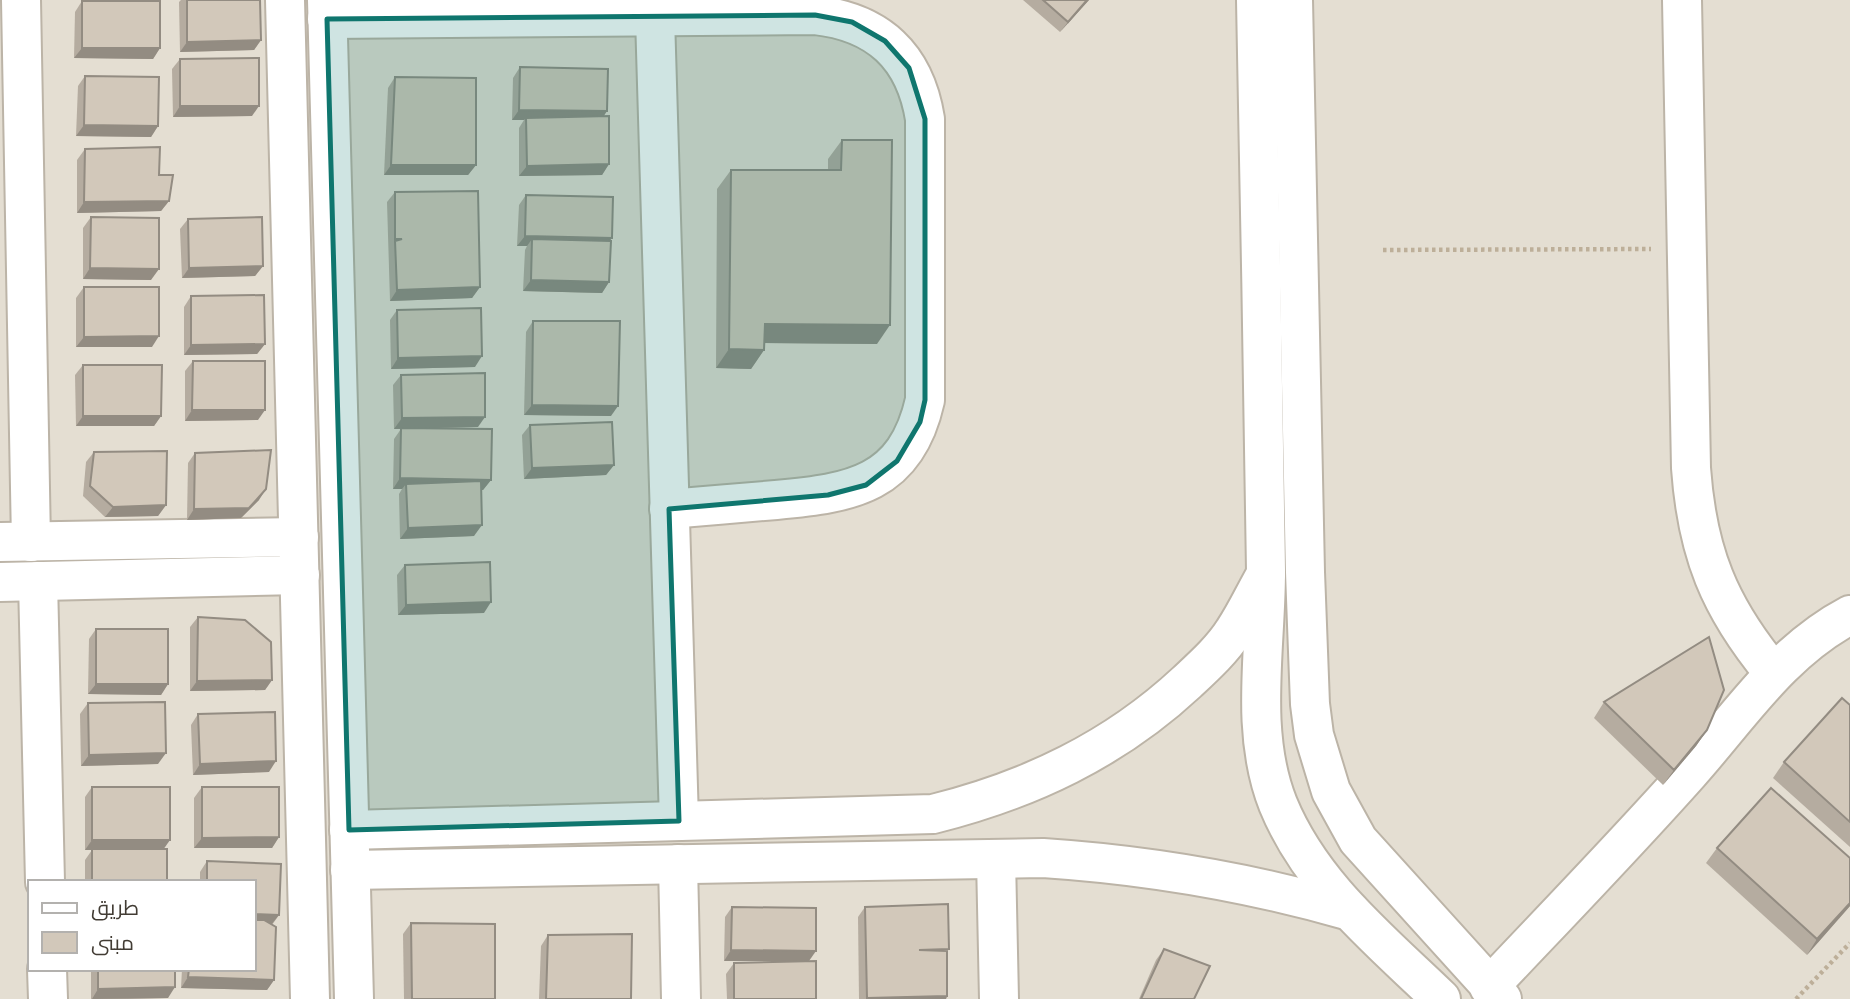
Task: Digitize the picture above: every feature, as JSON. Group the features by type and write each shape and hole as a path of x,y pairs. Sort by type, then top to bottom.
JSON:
{"street":[{"path":"21,0 13,276 15,542 299,537"},
{"path":"285,0 310,999"},
{"path":"1256,0 1266,574 1262,705 1268,770 1290,831 1327,887 1441,999"},
{"path":"1293,0 1305,572 1310,704 1314,735 1331,791 1343,817 1376,862 1496,993 1773,672 1806,642 1850,615"},
{"path":"1682,0 1694,513 1704,557 1721,598 1744,637 1773,672"},
{"path":"354,999 327,10 655,16 815,15 852,22 869,30 898,54 917,84 925,119 925,401 911,443 882,474 847,492 669,509"},
{"path":"655,16 679,821"},
{"path":"1266,574 1305,572"},
{"path":"349,830 933,814 1021,788 1104,747 1173,695 1234,632 1266,574"},
{"path":"0,582 300,575"},
{"path":"38,581 45,880"},
{"path":"350,870 1044,858 1119,863 1194,873 1298,896 1350,911"},
{"path":"996,859 999,999"},
{"path":"678,864 681,999"},
{"path":"47,971 48,999"}],"path":[{"path":"1382,250 1686,249"},
{"path":"1796,999 1850,943"}],"highlighted area":[{"path":"815,15 852,22 885,41 909,68 925,119 925,400 920,422 897,461 866,485 828,495 669,509 679,821 349,830 327,19"}],"shaded area":[{"path":"0,0 1850,0 1850,999 0,999"}],"building":[{"path":"187,0 260,0 261,40 187,42"},
{"path":"1043,0 1087,0 1068,22"},
{"path":"82,1 160,1 160,48 82,48"},
{"path":"259,58 259,106 180,106 180,59"},
{"path":"520,67 608,69 607,111 519,110"},
{"path":"85,76 159,77 158,126 84,125"},
{"path":"395,77 476,78 476,165 391,165"},
{"path":"609,116 609,164 527,166 526,118"},
{"path":"842,140 892,140 890,325 765,324 764,350 729,349 731,170 841,170"},
{"path":"160,147 159,175 173,175 169,201 84,202 85,149"},
{"path":"478,191 480,287 397,290 395,241 402,239 395,239 395,192"},
{"path":"526,195 613,197 612,238 525,236"},
{"path":"91,217 159,218 159,269 90,268"},
{"path":"262,217 263,266 189,268 188,219"},
{"path":"532,239 611,241 609,282 531,280"},
{"path":"84,287 159,287 159,336 84,337"},
{"path":"264,295 265,344 191,345 191,296"},
{"path":"481,308 482,356 398,358 397,310"},
{"path":"533,321 620,321 618,406 532,405"},
{"path":"193,361 265,361 265,410 192,410"},
{"path":"83,365 162,365 161,416 83,416"},
{"path":"485,373 485,417 402,418 401,375"},
{"path":"612,422 614,465 532,468 530,425"},
{"path":"401,428 492,429 491,480 400,478"},
{"path":"271,450 266,489 249,508 194,509 195,453"},
{"path":"167,451 166,505 113,507 90,486 94,452"},
{"path":"481,481 482,525 408,528 406,484"},
{"path":"490,562 491,602 406,605 405,565"},
{"path":"198,617 245,620 271,642 272,680 197,681"},
{"path":"96,629 168,629 168,684 96,684"},
{"path":"1709,637 1724,690 1707,730 1674,770 1604,702"},
{"path":"1842,698 1850,705 1850,822 1784,762"},
{"path":"165,702 166,753 89,755 88,703"},
{"path":"275,712 276,761 200,764 198,714"},
{"path":"92,787 170,787 170,840 92,840"},
{"path":"202,787 279,787 279,837 202,838"},
{"path":"1771,788 1850,858 1850,903 1817,939 1717,848"},
{"path":"92,849 167,849 167,880 92,880"},
{"path":"207,861 281,864 279,915 256,914 256,880 207,880"},
{"path":"948,904 949,949 919,950 947,951 947,996 867,998 865,907"},
{"path":"732,907 816,908 816,951 731,950"},
{"path":"256,920 264,920 276,927 274,980 188,977 189,971 256,971"},
{"path":"411,923 495,924 495,999 412,999"},
{"path":"632,934 631,999 546,999 548,935"},
{"path":"1164,949 1210,966 1194,999 1141,999"},
{"path":"816,961 816,999 734,999 734,963"},
{"path":"98,971 175,971 175,987 98,989"}]}
